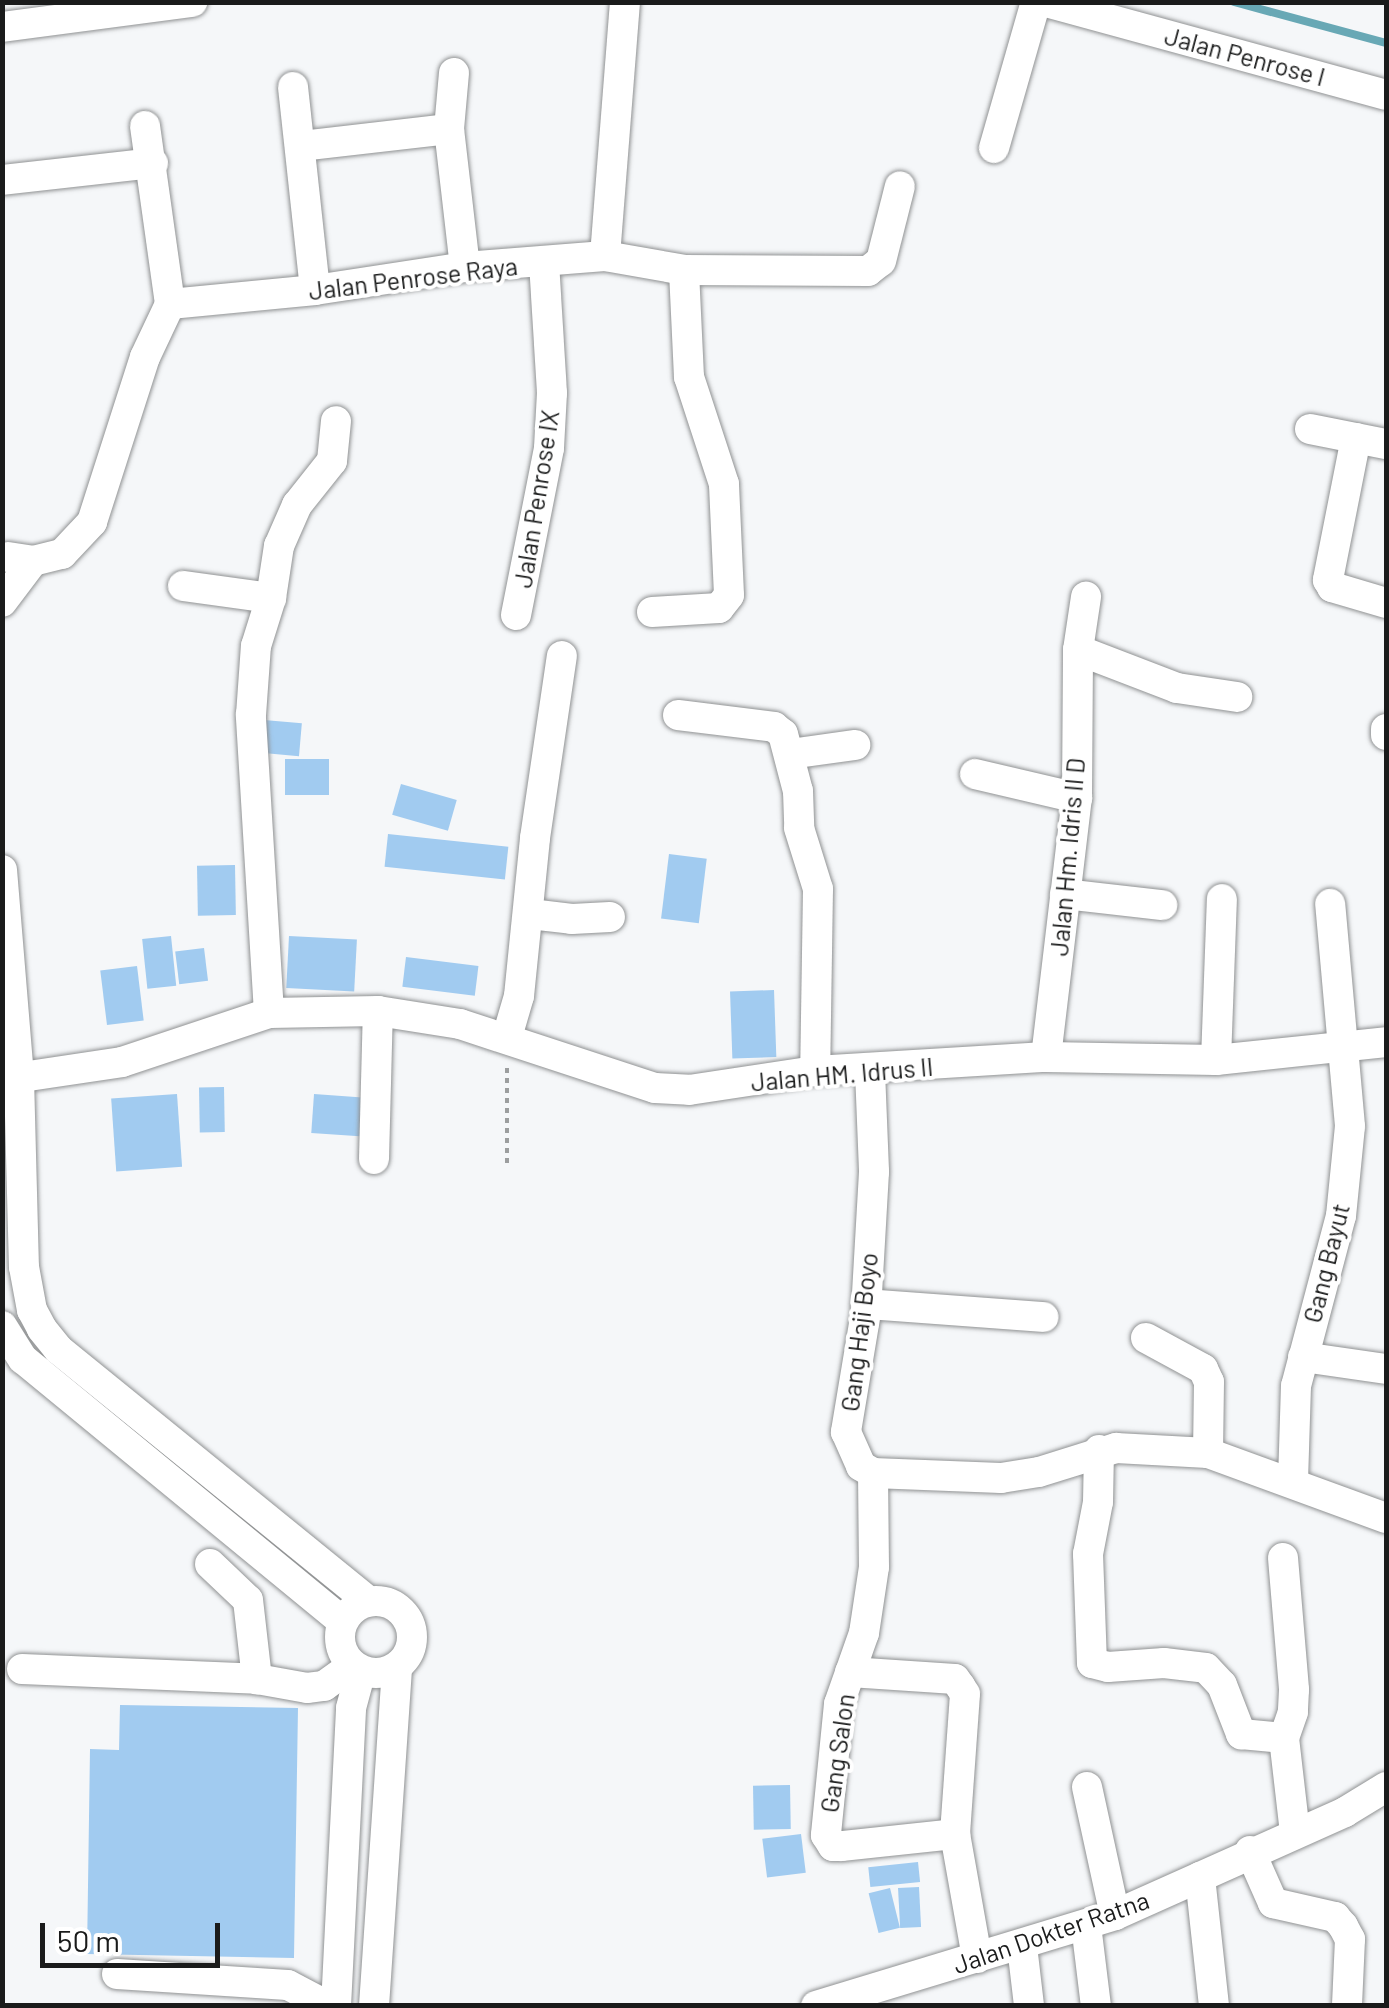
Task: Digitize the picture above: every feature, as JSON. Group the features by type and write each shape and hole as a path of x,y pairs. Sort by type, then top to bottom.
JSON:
{"street":[{"path":"2,27 192,2"},
{"path":"605,256 625,2"},
{"path":"994,148 1036,2"},
{"name":"Jalan Penrose I","path":"1046,2 1386,95"},
{"path":"454,73 449,128 465,267"},
{"path":"293,87 315,290"},
{"path":"2,602 11,558 62,554 92,522 146,357 170,304 145,126"},
{"path":"302,146 449,128"},
{"path":"2,180 153,162"},
{"name":"Jalan Penrose Raya","path":"170,304 315,290 465,267 605,256 684,270 868,271 880,261 900,186"},
{"name":"Jalan Penrose IX","path":"516,615 549,448 552,393 544,262"},
{"path":"652,612 719,608 729,595 721,464 699,418 689,376 684,270"},
{"path":"269,1013 252,715 256,646 287,526 296,506 332,462 336,421"},
{"path":"1310,430 1386,444"},
{"path":"1356,438 1328,580 1332,587 1386,603"},
{"path":"183,586 271,598"},
{"name":"Jalan Hm. Idris II D","path":"1046,1057 1076,798 1078,650 1086,597"},
{"path":"1078,650 1177,688 1237,698"},
{"path":"507,1037 518,996 530,914 535,838 562,656"},
{"path":"678,715 774,727 783,734 798,791 799,828 818,890 815,1071"},
{"path":"790,754 856,745"},
{"path":"975,774 1076,798"},
{"path":"2,870 24,1267 32,1310 42,1330 58,1349 368,1601 390,1603 411,1628 410,1650 397,1668 374,2006"},
{"path":"1065,894 1162,905"},
{"path":"1216,1060 1222,899"},
{"name":"Gang Bayut","path":"1294,1481 1292,1411 1302,1357 1341,1216 1350,1126 1346,1043 1330,904"},
{"path":"530,914 572,919 610,917"},
{"path":"374,1159 378,1011"},
{"name":"Jalan HM. Idrus II","path":"11,1079 122,1062 269,1013 378,1011 460,1024 507,1037 570,1064 655,1088 689,1090 815,1071 870,1071 1046,1057 1216,1060 1346,1043 1386,1042"},
{"name":"Gang Haji Boyo","path":"870,1071 874,1172 866,1304 846,1432 861,1466 873,1473"},
{"path":"866,1304 1044,1316"},
{"path":"2,1326 23,1359 349,1652 379,1674 397,1668"},
{"path":"1146,1338 1192,1359 1210,1382 1208,1452"},
{"path":"1302,1357 1386,1369"},
{"path":"1099,1450 1098,1502 1088,1554 1092,1663 1108,1668 1164,1663 1206,1668 1222,1685 1241,1734 1284,1738"},
{"path":"873,1473 1022,1476 1099,1450 1208,1452 1386,1518"},
{"name":"Gang Salon","path":"873,1473 874,1567 864,1633 833,1742 826,1835 833,1846 955,1834"},
{"path":"1283,1558 1294,1690 1284,1738 1295,1833"},
{"path":"210,1564 248,1600 257,1679"},
{"path":"336,2006 351,1708 348,1612 368,1601"},
{"path":"22,1670 257,1679 308,1688 324,1686 349,1652"},
{"path":"850,1672 954,1679 965,1694 955,1834 978,1958"},
{"path":"1087,1787 1115,1915"},
{"name":"Jalan Dokter Ratna","path":"816,2006 1115,1915 1250,1851 1345,1812 1386,1787"},
{"path":"1250,1851 1273,1903 1335,1917 1344,1926 1350,1939 1347,2006"},
{"path":"1200,1878 1214,2006"},
{"path":"1086,1925 1096,2006"},
{"path":"1022,1946 1029,2006"},
{"path":"117,1974 288,1984 328,2006"}],"path":[{"path":"507,1037 507,1163"}],"building":[{"path":"264,720 302,723 299,756 261,753"},
{"path":"285,759 329,759 329,795 285,795"},
{"path":"401,784 457,800 448,831 392,815"},
{"path":"388,834 508,847 505,879 385,867"},
{"path":"669,854 707,859 699,923 661,919"},
{"path":"235,865 236,915 198,916 197,866"},
{"path":"171,936 176,986 147,989 142,939"},
{"path":"289,936 357,940 354,991 286,988"},
{"path":"204,948 208,981 179,984 175,952"},
{"path":"406,957 478,966 475,996 402,987"},
{"path":"137,966 144,1021 107,1025 100,971"},
{"path":"774,990 776,1057 732,1058 730,992"},
{"path":"199,1087 224,1087 225,1132 200,1132"},
{"path":"177,1094 182,1167 116,1171 111,1099"},
{"path":"314,1094 366,1098 363,1137 311,1133"},
{"path":"120,1705 298,1708 294,1958 87,1954 90,1749 119,1750"},
{"path":"790,1785 791,1829 754,1830 753,1786"},
{"path":"801,1834 806,1873 767,1877 762,1839"},
{"path":"918,1862 920,1882 870,1887 868,1867"},
{"path":"919,1887 921,1927 900,1928 898,1888"},
{"path":"890,1888 900,1928 879,1933 869,1893"}],"waterway":[{"path":"1234,2 1386,43"}]}
